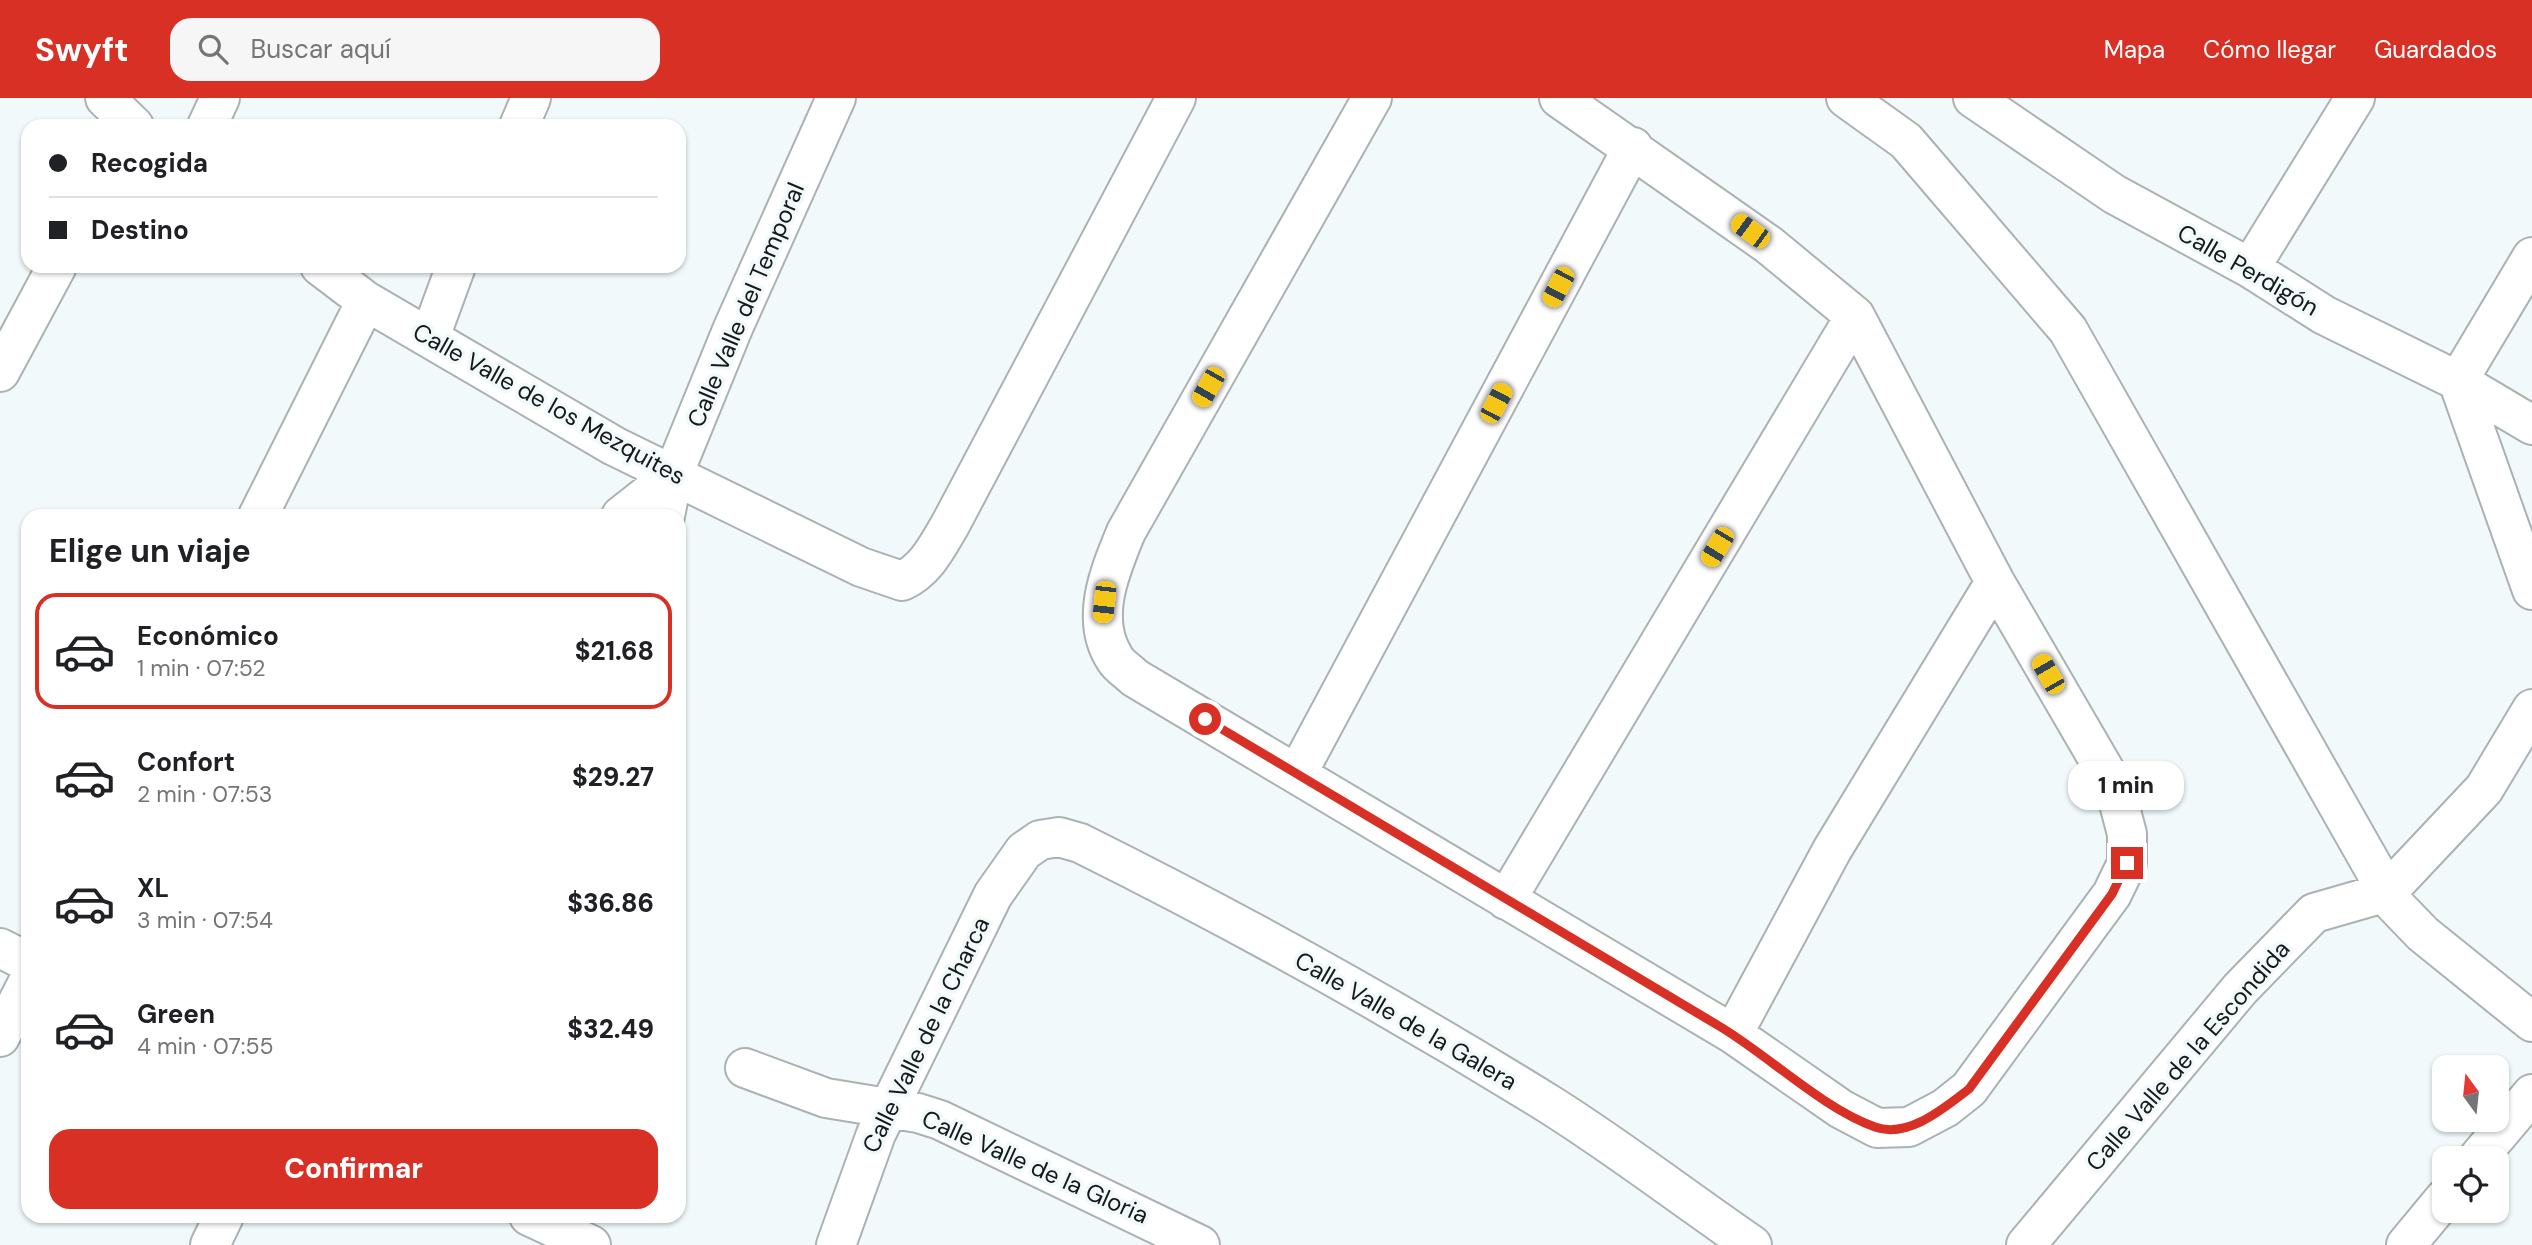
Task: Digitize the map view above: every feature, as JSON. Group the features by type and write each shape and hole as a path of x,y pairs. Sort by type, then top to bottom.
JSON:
{"street":[{"path":"106,98 126,119"},
{"path":"210,119 220,98"},
{"path":"522,119 531,98"},
{"name":"Calle Valle del Temporal","path":"666,509 673,475 733,328 836,98"},
{"name":"Calle Valle de los Mezquites","path":"329,273 366,302 614,446 861,567 902,580 914,575 931,558 1176,98"},
{"path":"1372,98 1126,531 1106,580 1102,624 1115,659 1135,678 1732,1034 1840,1109 1877,1128 1909,1127 1944,1108 1969,1089 2112,894 2127,863 2127,834 2115,788 1995,582 1856,316 1769,245 1633,147 1559,98"},
{"path":"1846,98 1906,141 2068,330 2394,904 2423,934 2532,1022"},
{"name":"Calle Perdigón","path":"1973,98 2114,194 2249,268 2324,315 2458,381 2532,425"},
{"path":"2249,268 2355,98"},
{"path":"1297,774 1633,147"},
{"path":"2532,257 2458,381 2532,590"},
{"path":"0,372 53,273"},
{"path":"430,337 453,273"},
{"path":"262,509 366,302"},
{"path":"1506,900 1856,316"},
{"path":"630,509 673,475"},
{"path":"1732,1034 1832,850 1995,582"},
{"path":"2387,892 2484,789 2532,709"},
{"name":"Calle Valle de la Galera","path":"1040,840 1059,837 1080,843 1221,913 1553,1107 1752,1245"},
{"name":"Calle Valle de la Charca","path":"835,1245 876,1134 891,1110 993,895 1024,851 1040,840"},
{"name":"Calle Valle de la Escondida","path":"2026,1245 2240,989 2314,913 2387,892"},
{"path":"0,948 21,958"},
{"path":"0,1037 21,996"},
{"name":"Calle Valle de la Gloria","path":"745,1068 826,1098 918,1113 940,1121 1200,1245"},
{"path":"2488,1146 2532,1094"},
{"path":"2406,1245 2432,1214"},
{"path":"210,1245 221,1223"},
{"path":"529,1224 591,1245"}],"route":[{"path":"1205,719 1732,1034 1840,1109 1877,1128 1909,1127 1944,1108 1969,1089 2112,894 2127,863"}]}
